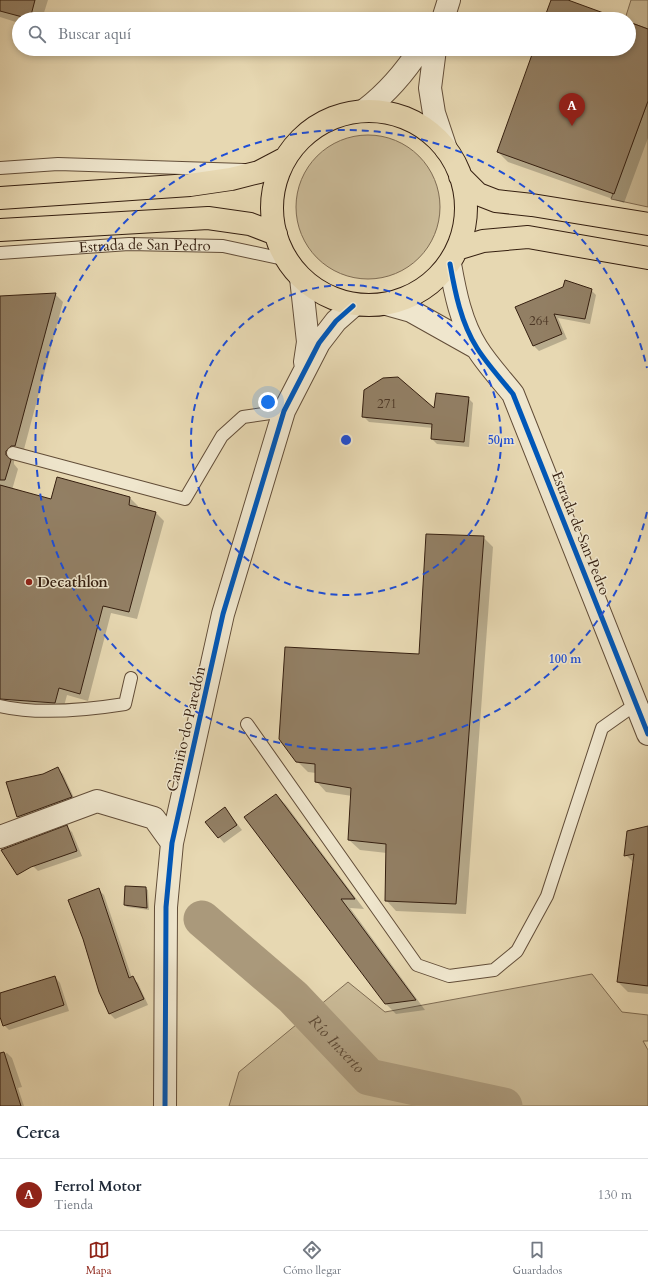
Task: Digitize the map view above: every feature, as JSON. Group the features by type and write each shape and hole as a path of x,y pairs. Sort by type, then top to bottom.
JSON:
{"highway":[{"path":"455,256 466,218 466,198 460,176 439,138 412,119 397,113 366,109 341,114 314,127 292,147 282,160 275,184 272,206 276,234 288,260 301,278 319,293 353,306 386,304 408,297 428,285 455,256 483,241 528,237 648,258"},
{"path":"0,198 190,185 231,179 259,172 282,160"},
{"path":"460,176 478,194 496,201 532,205 648,224"},
{"path":"0,230 208,218 250,224 276,234"}],"street":[{"path":"366,109 383,96 408,68 416,56"},
{"path":"434,56 430,88 434,114 446,149"},
{"path":"455,256 455,293 467,330 477,348"},
{"path":"301,278 308,342 304,370"},
{"path":"386,304 411,311 477,348"},
{"path":"304,370 319,343 336,320 353,306"},
{"name":"Estrada de San Pedro","path":"477,348 513,394 642,702 648,734"},
{"name":"Camiño do Paredón","path":"165,1106 166,907 172,843 223,614 284,411 304,370"},
{"path":"0,838 97,801 154,818 172,843"}],"lane":[{"path":"0,168 58,164 236,168 259,172"},
{"name":"Estrada de San Pedro","path":"0,253 129,244 223,246 288,260"},
{"path":"13,453 185,499 222,436 243,417 284,411"},
{"path":"0,706 13,709 86,710 125,704 131,678"},
{"path":"248,724 417,965 449,976 494,970 517,951 547,896 602,728 642,702"}],"shaded area":[{"path":"631,0 648,0 648,29 636,25 636,12 627,12"},
{"path":"648,101 648,207 611,199"},
{"path":"361,135 375,135 402,143 414,151 424,161 435,179 439,193 439,221 435,235 424,253 414,263 396,274 375,279 361,279 334,271 322,263 312,253 301,235 296,214 296,200 304,173 312,161 322,151 340,140"},
{"path":"592,974 622,1012 648,1015 648,1041 643,1041 648,1050 648,1106 229,1106 239,1072 348,982 385,1012"}],"building":[{"path":"0,0 35,0 32,12 12,12 12,14 0,11"},
{"path":"551,0 568,0 601,12 547,12"},
{"path":"636,25 648,29 648,101 614,194 497,152 531,56 636,56"},
{"path":"565,280 592,289 585,319 554,314 562,334 533,346 515,307 563,287"},
{"path":"56,293 15,446 11,446 6,451 6,455 11,460 5,480 0,480 0,296"},
{"path":"398,377 434,408 436,393 469,397 464,442 431,439 432,424 362,417 364,390 383,378"},
{"path":"57,477 130,497 129,505 156,512 129,612 103,606 80,694 59,688 55,703 0,699 0,485 51,499"},
{"path":"426,534 484,536 456,904 385,901 386,844 348,840 351,788 315,782 315,764 296,762 279,739 285,647 419,654"},
{"path":"58,767 72,797 17,817 6,782 43,774"},
{"path":"276,794 355,899 341,899 416,1000 385,1004 244,817"},
{"path":"225,807 237,825 218,838 205,822"},
{"path":"67,825 77,851 31,867 17,875 1,850"},
{"path":"648,826 648,986 617,982 634,854 624,856 627,831"},
{"path":"125,886 146,887 147,908 124,905"},
{"path":"99,888 129,978 133,976 144,999 109,1014 99,992 83,939 68,900"},
{"path":"55,976 64,1005 3,1026 0,1017 0,993"},
{"path":"4,1052 21,1106 0,1106 0,1053"}],"waterway":[{"name":"Río Inxerto","path":"202,919 293,997 369,1077 504,1106"}],"cycle path":[{"path":"450,264 463,318 471,338 481,354 513,394 648,734"},
{"path":"165,1106 166,907 172,843 223,614 284,411 319,343 336,321 353,306"}],"place":[{"name":"Ferrol Motor","path":"572,126"},
{"name":"Decathlon","path":"29,582"}]}
